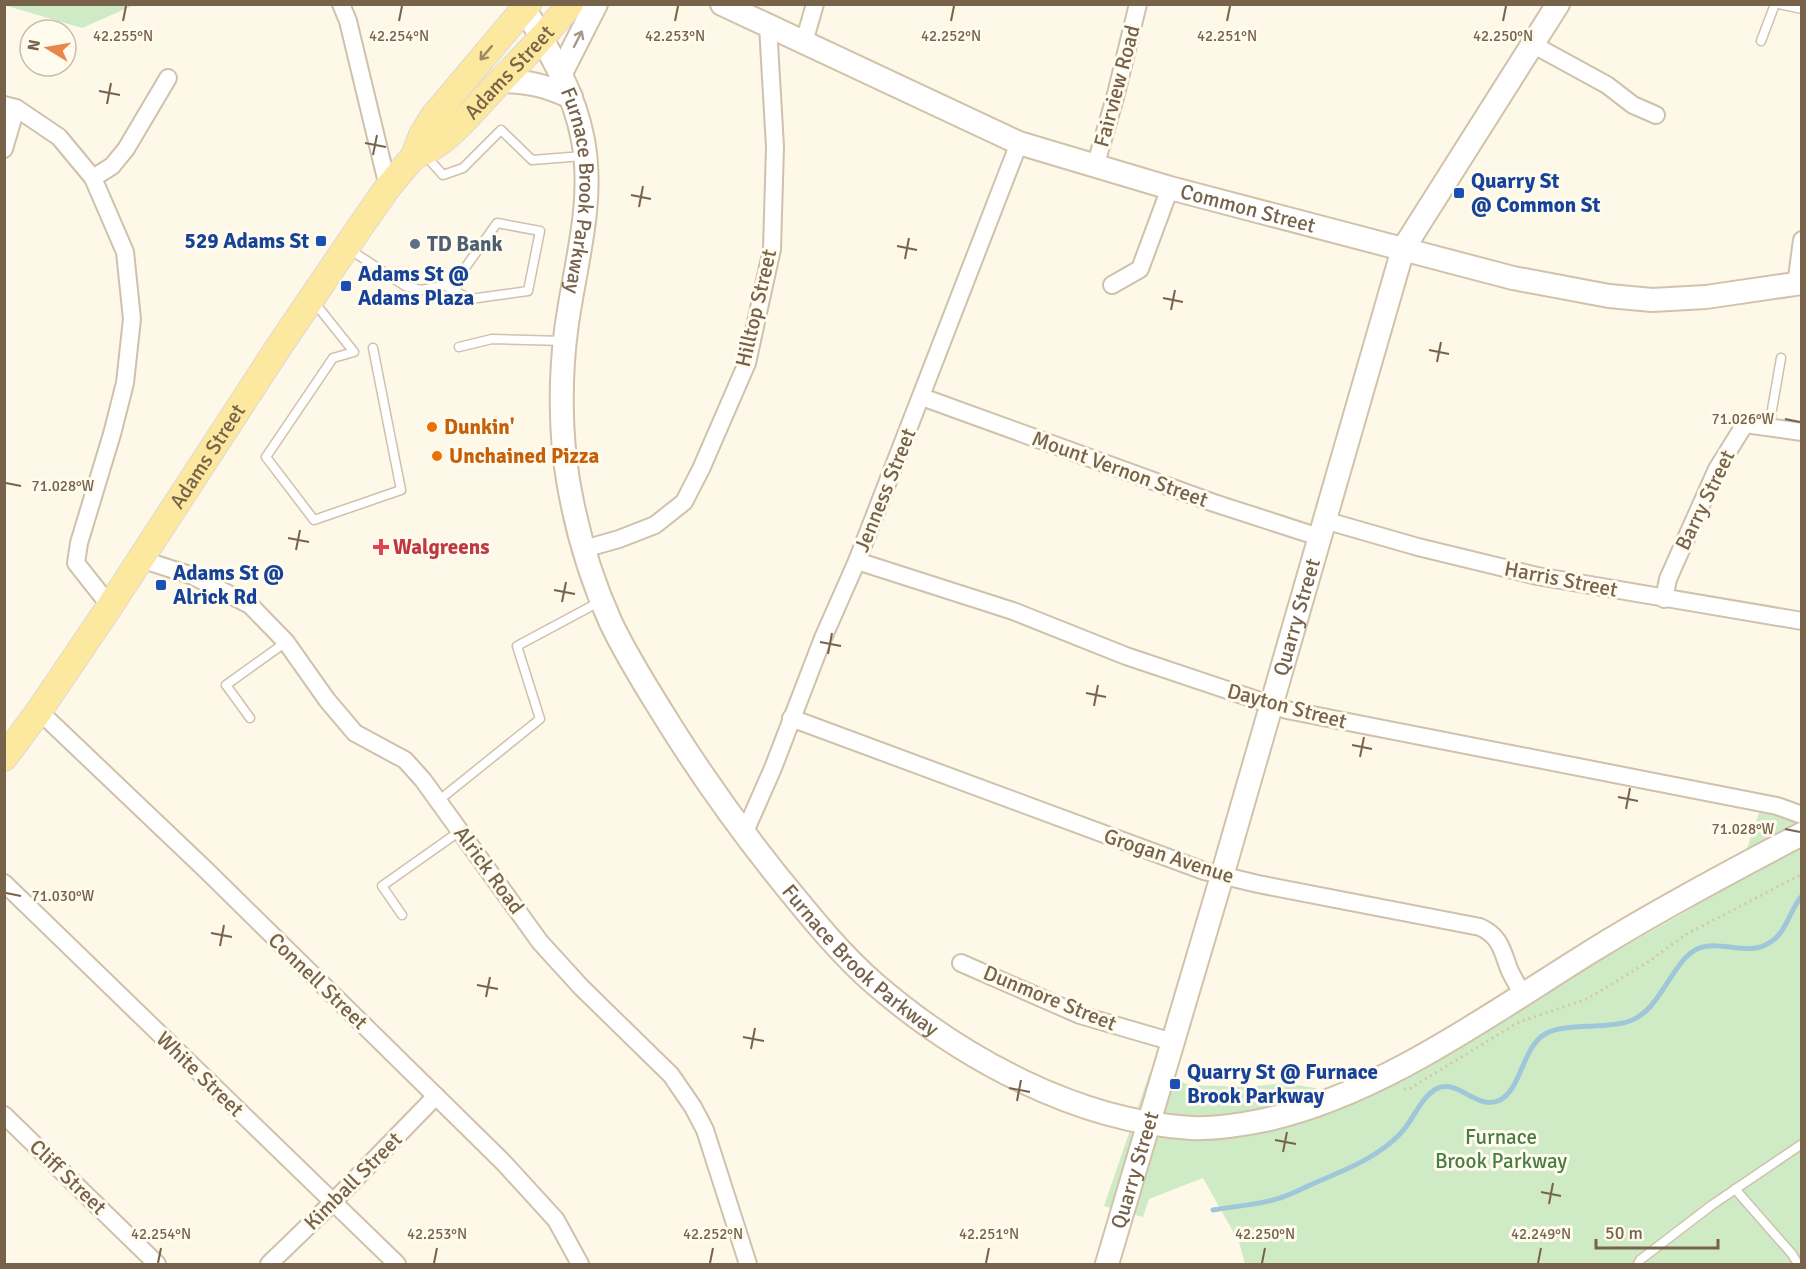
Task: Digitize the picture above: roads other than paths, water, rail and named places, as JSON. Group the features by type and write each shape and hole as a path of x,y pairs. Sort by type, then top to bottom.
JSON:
{"main road":[{"name":"Adams Street","path":"4,758 39,711 110,606 311,298 388,187 419,155 452,132 542,39 570,4"},
{"path":"561,73 596,4"},
{"name":"Common Street","path":"722,4 1019,142 1170,188 1513,278 1641,300 1706,297 1799,284"},
{"name":"Quarry Street","path":"1107,1264 1403,249 1558,4"},
{"name":"Adams Street","path":"419,155 422,135 433,117 525,6"},
{"name":"Furnace Brook Parkway","path":"525,6 561,73 571,97 583,139 587,177 586,213 565,341 561,396 567,478 584,549 609,620 633,666 688,754 744,834 815,921 872,982 936,1031 999,1070 1044,1091 1093,1109 1149,1122 1192,1128 1260,1121 1319,1103 1392,1070 1448,1041 1608,941 1802,834"},
{"path":"501,81 527,82 546,86 571,97"}],"street":[{"path":"341,4 348,21 388,187"},
{"path":"804,42 815,4"},
{"name":"Fairview Road","path":"1095,167 1138,4"},
{"name":"Hilltop Street","path":"584,549 655,525 684,502 701,469 747,363 772,249 775,147 768,26"},
{"path":"1532,44 1606,85 1633,105 1656,115"},
{"path":"93,178 112,166 126,149 168,78"},
{"path":"4,149 10,106 59,137 93,178 125,252 132,319 125,383 75,563 110,606"},
{"name":"Jenness Street","path":"744,834 773,768 823,638 857,561 1019,142"},
{"path":"1112,285 1140,269 1170,188"},
{"path":"1799,284 1802,240"},
{"name":"Mount Vernon Street","path":"922,397 1214,503 1321,529"},
{"name":"Barry Street","path":"1664,599 1668,579 1717,469 1745,424 1802,432"},
{"name":"Harris Street","path":"1321,529 1418,547 1537,576 1802,621"},
{"name":"Alrick Road","path":"140,559 193,576 250,605 286,642 327,700 355,733 405,760 506,891 540,942 581,987 671,1075 693,1107 705,1130 748,1264"},
{"name":"Dayton Street","path":"857,561 1013,611 1126,656 1270,706 1778,806 1802,815"},
{"name":"Connell Street","path":"39,711 206,870 509,1168 556,1220 580,1264"},
{"name":"Grogan Avenue","path":"791,718 1169,859 1222,876 1480,927 1499,942 1512,975 1523,994"},
{"name":"White Street","path":"4,883 397,1264"},
{"name":"Dunmore Street","path":"961,963 1080,1015 1173,1042"},
{"name":"Kimball Street","path":"269,1264 436,1096"},
{"name":"Cliff Street","path":"4,1115 157,1264"}],"lane":[{"path":"1761,41 1777,4 1802,9"},
{"path":"419,155 443,175 464,168 501,130 532,159 585,156"},
{"path":"346,246 405,286 421,290 444,285 460,275 497,223 540,231 528,291 470,299 444,285"},
{"path":"311,298 354,352 333,358 266,457 314,520 401,490 373,348"},
{"path":"459,347 492,339 565,341"},
{"path":"1769,427 1781,358"},
{"path":"438,801 540,719 517,646 602,600"},
{"path":"250,718 226,685 286,642"},
{"path":"402,915 382,886 460,831"},
{"path":"1641,1263 1735,1189 1802,1144"},
{"path":"1735,1189 1792,1254 1798,1264"}],"waterway":[{"path":"1213,1210 1280,1198 1361,1162 1381,1150 1399,1135 1425,1099 1436,1089 1452,1087 1483,1102 1500,1100 1513,1087 1531,1049 1545,1034 1563,1028 1620,1024 1630,1021 1650,1007 1688,955 1706,946 1744,949 1763,946 1781,932 1802,896"}],"place":[{"name":"Quarry St @ Common St","path":"1459,193"},
{"name":"529 Adams St","path":"321,241"},
{"name":"TD Bank","path":"415,244"},
{"name":"Adams St @ Adams Plaza","path":"346,286"},
{"name":"Dunkin'","path":"432,427"},
{"name":"Unchained Pizza","path":"437,456"},
{"name":"Walgreens","path":"381,547"},
{"name":"Adams St @ Alrick Rd","path":"161,585"},
{"name":"Quarry St @ Furnace Brook Parkway","path":"1175,1084"}]}
